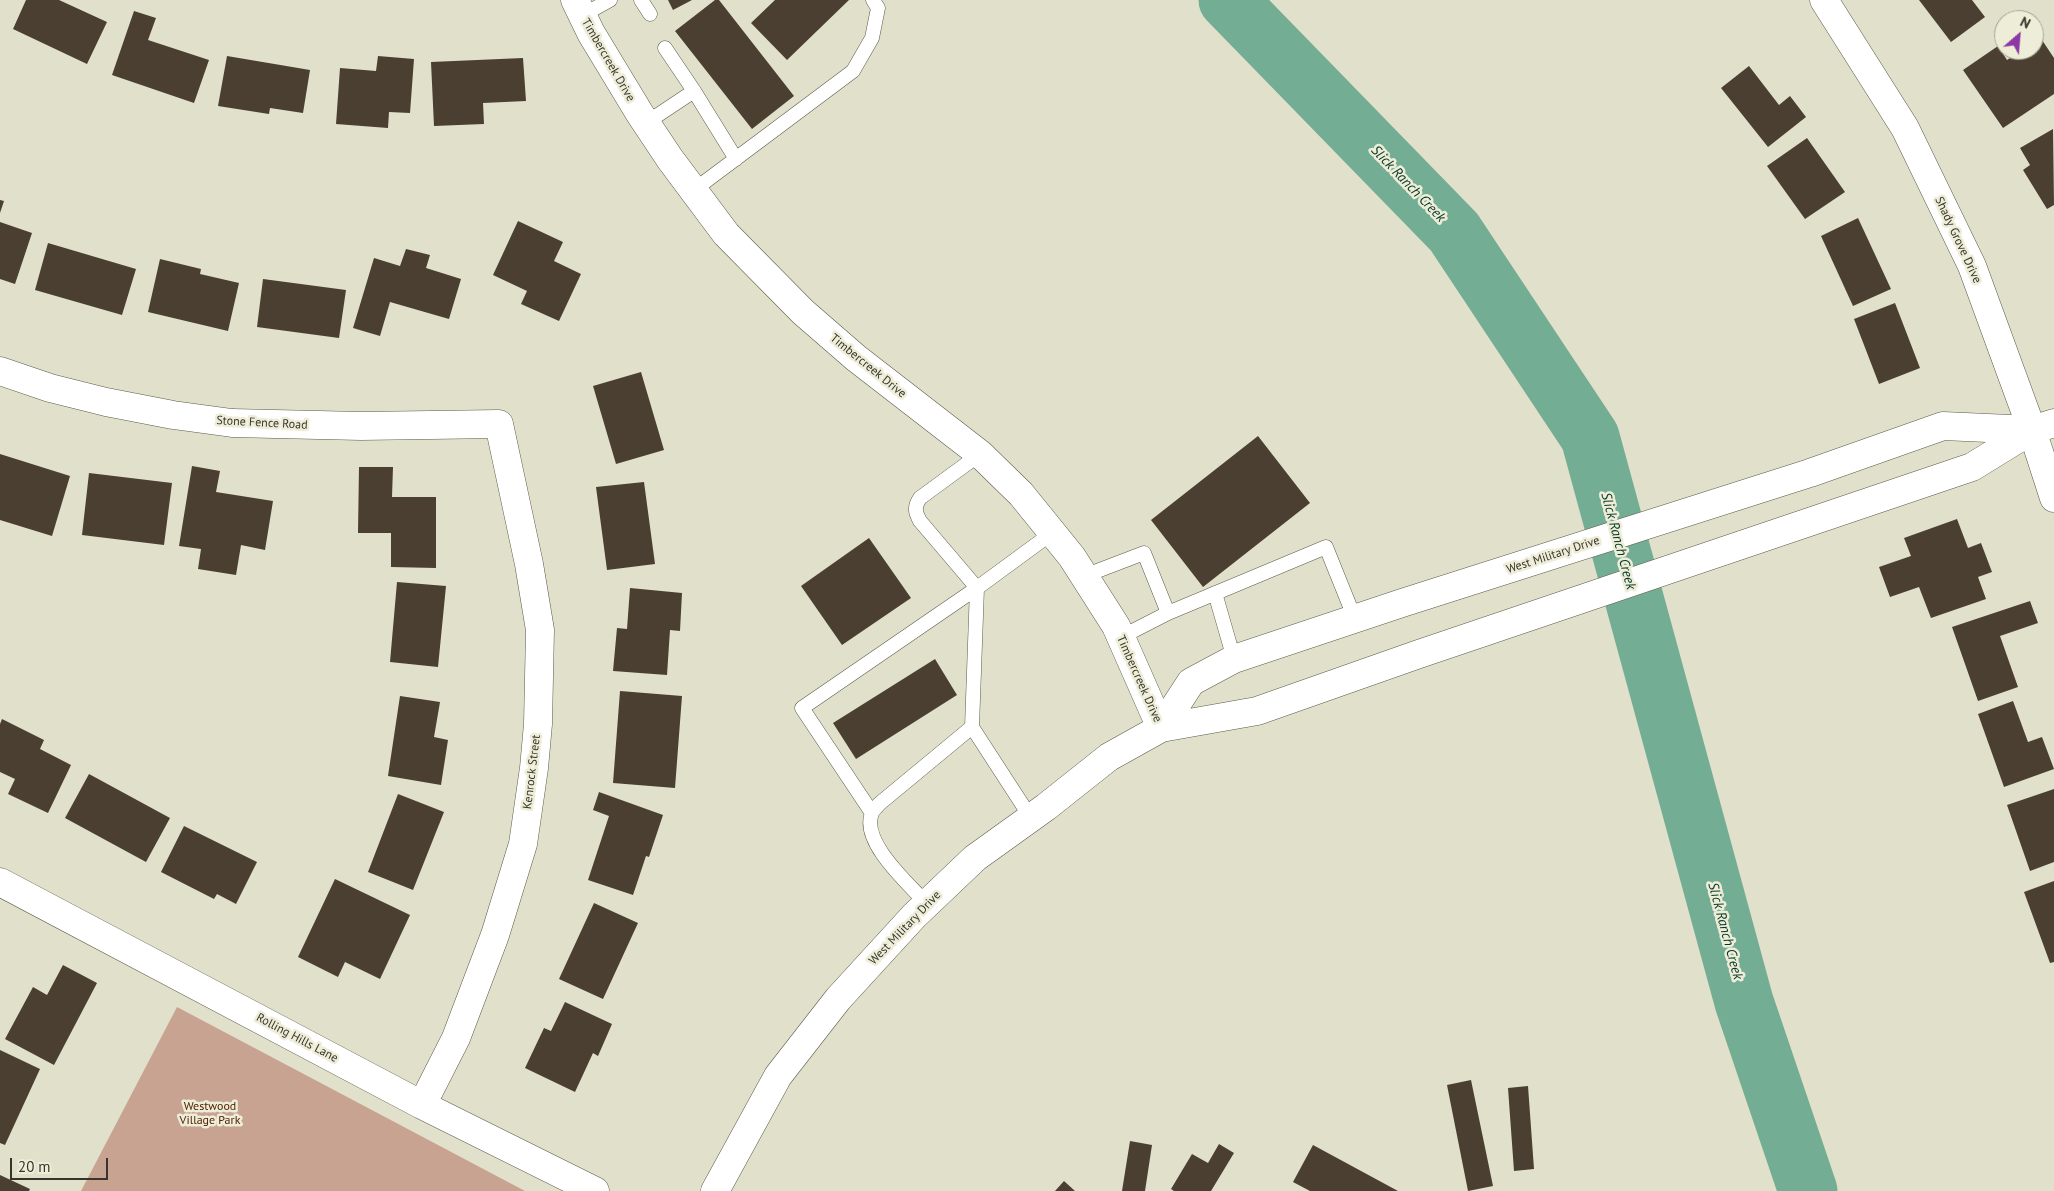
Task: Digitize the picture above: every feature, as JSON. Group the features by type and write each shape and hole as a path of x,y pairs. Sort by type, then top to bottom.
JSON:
{"street":[{"name":"Shady Grove Drive","path":"1824,0 1904,128 1972,266 2043,427 2054,498"},
{"name":"Timbercreek Drive","path":"579,8 591,33 646,123 726,234 803,312 856,358 980,454 1021,494 1072,557 1121,636 1161,728"},
{"name":"Stone Fence Road","path":"0,370 50,388 106,402 173,415 232,423 362,426 500,424"},
{"name":"Kenrock Street","path":"422,1105 456,1038 495,935 523,844 534,768 538,724 540,630 530,564 500,424"},
{"name":"West Military Drive","path":"1161,728 1191,682 1234,659 1402,603 1810,473 1943,426 2043,427"},
{"name":"West Military Drive","path":"715,1191 778,1076 838,999 927,904 975,858 1031,818 1109,757 1161,728 1257,711 1419,654 1972,467 2043,427"},
{"name":"Rolling Hills Lane","path":"2,889 422,1105 595,1191"}],"lane":[{"path":"579,8 610,0"},
{"path":"642,0 650,14"},
{"path":"694,190 853,71 872,38 878,8 873,0"},
{"path":"665,48 736,158"},
{"path":"646,123 694,91"},
{"path":"980,454 920,498 916,504 915,513 978,588 972,727 1031,818"},
{"path":"872,813 802,708 978,588 1052,533"},
{"path":"1121,636 1168,613 1326,547 1355,619"},
{"path":"1084,576 1144,553 1168,613"},
{"path":"1215,593 1234,659"},
{"path":"927,904 880,853 870,824 872,813 879,804 972,727"}],"green space":[{"name":"Westwood Village Park","path":"177,1007 525,1191 81,1191"}],"building":[{"path":"26,0 59,0 107,22 87,64 13,29"},
{"path":"668,0 692,0 673,10"},
{"path":"715,0 719,0 794,96 752,129 675,31"},
{"path":"775,0 849,0 787,60 751,23"},
{"path":"1919,0 1972,0 1985,17 1951,42"},
{"path":"134,11 156,18 148,40 209,60 194,103 112,75"},
{"path":"2044,43 2054,58 2054,94 2003,128 1963,70 1994,49 1994,60 2044,60"},
{"path":"227,56 310,70 303,113 270,108 269,114 218,106"},
{"path":"378,56 414,59 410,113 389,112 388,128 336,124 340,68 376,71"},
{"path":"523,58 526,101 483,103 484,124 434,126 431,62"},
{"path":"1749,66 1779,105 1790,96 1806,117 1768,147 1721,88"},
{"path":"2053,129 2054,205 2047,209 2023,170 2030,165 2020,148"},
{"path":"1807,138 1845,192 1805,219 1767,166"},
{"path":"0,200 4,201 0,213"},
{"path":"1858,218 1891,289 1853,306 1821,236"},
{"path":"518,221 563,242 554,261 581,274 559,321 521,304 527,291 493,275"},
{"path":"0,222 32,233 15,284 0,279"},
{"path":"48,243 136,269 122,315 35,290"},
{"path":"406,249 430,255 426,268 461,279 449,319 390,302 380,336 353,328 374,258 400,266"},
{"path":"160,259 201,269 200,274 239,283 228,331 148,312"},
{"path":"263,279 346,290 339,338 257,327"},
{"path":"1895,303 1920,368 1879,384 1854,319"},
{"path":"641,372 664,450 616,464 593,386"},
{"path":"1258,436 1310,503 1203,587 1151,520"},
{"path":"0,454 70,476 52,536 0,520"},
{"path":"192,466 220,471 216,492 273,501 265,550 241,545 236,575 198,569 201,549 179,546"},
{"path":"359,467 393,467 392,497 436,497 436,568 391,567 391,533 358,533"},
{"path":"89,473 172,483 164,545 82,535"},
{"path":"644,482 655,564 607,570 596,487"},
{"path":"1957,519 1968,548 1981,543 1992,572 1978,577 1986,599 1931,618 1919,587 1890,597 1879,567 1911,556 1904,538"},
{"path":"869,538 911,598 842,645 801,586"},
{"path":"397,582 446,586 438,667 390,662"},
{"path":"630,588 682,593 680,631 670,630 667,675 613,671 617,628 627,629"},
{"path":"2030,601 2038,623 2000,636 2018,687 1978,701 1952,627"},
{"path":"935,659 957,695 856,759 833,723"},
{"path":"620,691 682,696 675,788 613,783"},
{"path":"400,696 440,702 434,737 448,740 441,785 388,776"},
{"path":"2013,701 2028,742 2042,737 2054,769 2004,787 1978,714"},
{"path":"2,719 44,740 40,749 71,765 48,813 8,794 15,779 0,772 0,724"},
{"path":"89,774 170,818 146,862 65,818"},
{"path":"2054,789 2054,862 2030,871 2007,805"},
{"path":"599,792 663,815 649,857 646,856 633,895 588,880 609,816 593,810"},
{"path":"398,794 444,812 413,890 368,872"},
{"path":"184,826 257,862 236,904 217,894 214,899 161,872"},
{"path":"335,879 410,915 380,979 345,962 338,977 298,957"},
{"path":"2054,881 2054,962 2050,963 2024,892"},
{"path":"594,903 638,923 603,999 559,979"},
{"path":"63,965 97,983 54,1065 5,1039 33,987 47,995"},
{"path":"565,1002 612,1024 598,1056 593,1053 575,1092 525,1068 544,1028 551,1031"},
{"path":"0,1050 40,1069 5,1145 0,1143"},
{"path":"1471,1080 1493,1186 1468,1191 1447,1085"},
{"path":"1528,1086 1534,1169 1514,1171 1508,1088"},
{"path":"1130,1141 1152,1145 1145,1191 1122,1191"},
{"path":"1219,1144 1234,1153 1211,1191 1174,1191 1171,1189 1192,1154 1208,1163"},
{"path":"1313,1145 1398,1191 1310,1191 1293,1182"},
{"path":"0,1175 30,1189 29,1191 0,1191"},
{"path":"1064,1181 1075,1191 1055,1191"}],"waterway":[{"name":"Slick Ranch Creek","path":"1228,0 1454,232 1590,437 1744,1002 1808,1191"}]}
